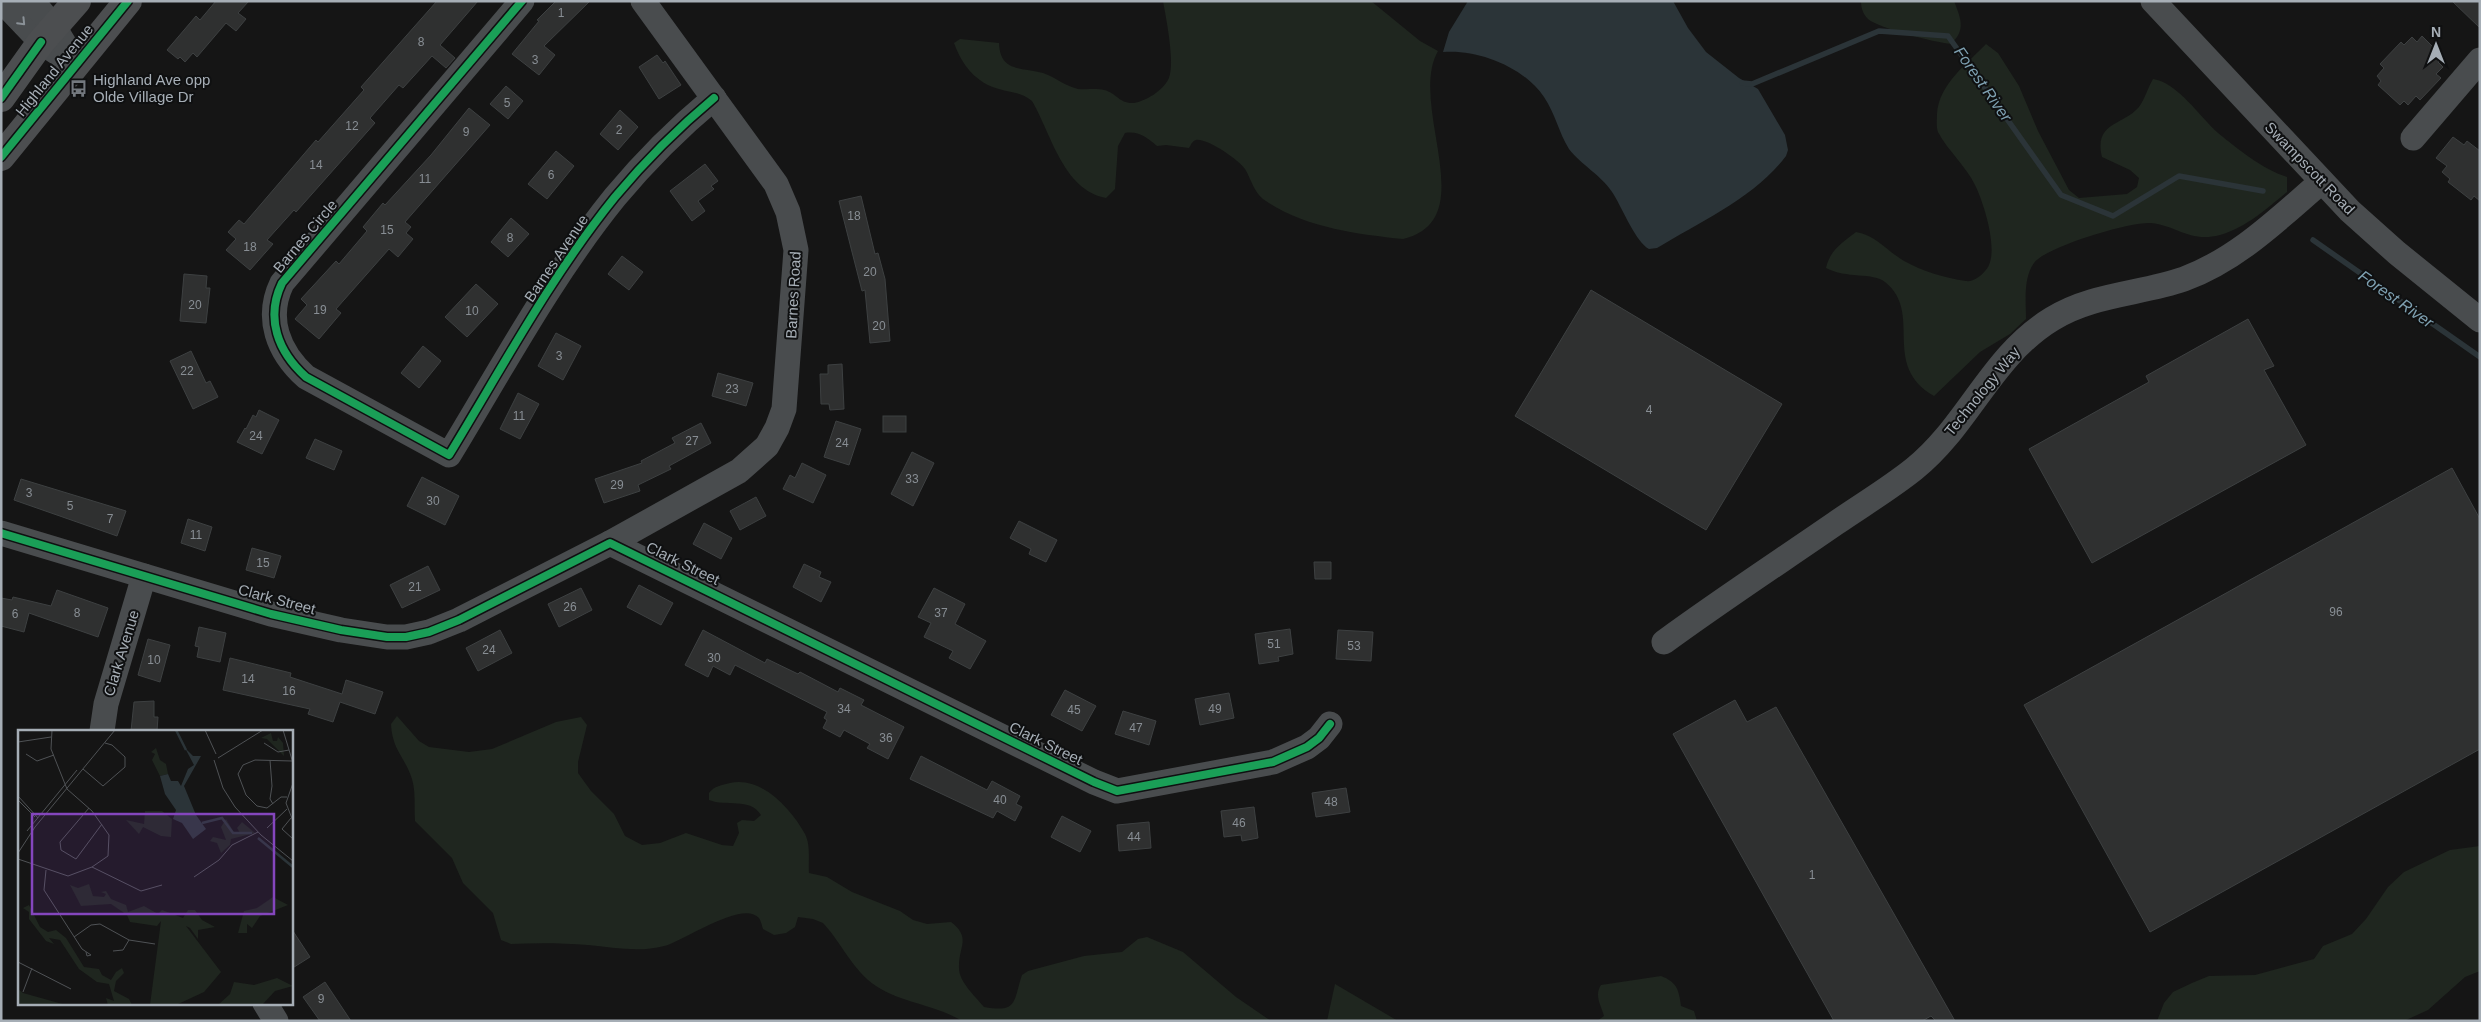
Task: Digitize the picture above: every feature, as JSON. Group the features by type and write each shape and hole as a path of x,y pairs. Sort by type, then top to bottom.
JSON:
{"main road":[{"name":"Highland Avenue","path":"1,98 48,35 77,1"},
{"name":"Highland Avenue","path":"1,157 128,1"}],"street":[{"path":"2,1 48,35 76,65"},
{"path":"32,1 48,35"},
{"name":"Barnes Circle","path":"449,455 306,377 294,366 279,342 274,316 275,305 282,283 522,1"},
{"name":"Barnes Road","path":"610,542 739,471 767,446 777,428 784,409 795,274 794,231 776,184 643,1"},
{"name":"Swampscott Road","path":"2153,1 2321,182 2397,253 2480,320"},
{"path":"2413,138 2480,60"},
{"name":"Barnes Avenue","path":"449,455 510,353 571,258 609,205 658,149 714,98"},
{"name":"Technology Way","path":"1664,642 1915,469 1962,419 1999,365 2032,332 2073,307 2099,299 2158,287 2186,278 2214,265 2240,250 2321,182"},
{"name":"Clark Street","path":"1,533 271,614 367,635 406,637 429,632 459,620 610,542 1117,791 1273,762 1307,747 1319,738 1330,724"},
{"name":"Clark Avenue","path":"102,730 106,704 144,576"},
{"path":"266,1004 276,1021"}],"shaded area":[{"path":"1163,1 1371,1 1420,41 1438,51 1431,74 1431,101 1441,186 1438,209 1426,228 1403,239 1348,232 1312,223 1278,209 1263,199 1257,193 1242,165 1215,146 1201,140 1196,140 1189,148 1166,145 1157,146 1146,137 1134,133 1125,133 1118,146 1115,189 1106,198 1091,193 1079,184 1060,158 1032,101 1020,94 991,86 977,78 961,59 954,43 960,39 999,43 1003,60 1014,67 1043,73 1078,89 1108,91 1125,102 1134,103 1158,92 1168,80 1170,73 1170,41"},
{"path":"1468,1 1673,1 1688,28 1706,52 1739,78 1758,89 1785,135 1788,150 1786,156 1759,184 1726,208 1657,248 1649,249 1639,240 1609,188 1569,149 1548,103 1535,86 1525,77 1499,62 1471,54 1443,52 1449,32"},
{"path":"1861,1 1954,1 1961,24 1959,34 1951,44 1933,41 1884,27 1868,19 1861,6"},
{"path":"1986,44 1998,53 2019,86 2038,131 2069,190 2079,198 2127,194 2137,187 2139,178 2130,170 2102,157 2102,136 2113,125 2135,111 2141,104 2153,79 2171,86 2218,133 2242,152 2268,169 2287,177 2287,192 2248,222 2220,235 2210,237 2192,236 2160,225 2141,223 2089,236 2041,257 2034,263 2028,276 2026,319 2010,334 1980,352 1934,396 1918,383 1909,369 1905,354 1902,309 1896,295 1880,279 1842,273 1826,268 1834,251 1856,232 1876,240 1904,261 1918,268 1950,278 1971,281 1981,275 1990,264 1991,242 1989,229 1979,193 1937,128 1939,103 1948,84"},
{"path":"397,716 419,741 429,747 469,752 492,749 556,722 581,717 587,725 578,762 578,773 591,791 614,814 625,836 642,845 660,843 686,833 722,845 733,846 739,833 737,823 742,820 754,821 761,815 751,806 709,800 709,793 721,785 742,782 764,789 784,805 805,834 809,848 809,873 827,877 852,892 900,911 913,920 927,924 951,922 961,933 962,938 959,961 960,973 968,989 984,1007 1009,1007 1015,999 1022,975 1028,971 1084,956 1122,952 1138,939 1147,937 1183,952 1236,997 1271,1021 962,1021 941,1011 897,997 876,986 854,964 823,923 813,919 798,917 795,927 786,933 774,935 763,929 759,918 751,914 740,914 712,923 673,943 645,949 569,944 511,944 501,940 493,913 463,883 452,858 415,821 412,779 396,747 392,733 391,724"},
{"path":"2480,846 2480,971 2465,977 2428,1010 2404,1021 2157,1021 2164,1003 2173,992 2209,976 2255,975 2314,959 2323,946 2352,934 2366,919 2388,887 2404,872 2450,850"},
{"path":"1661,976 1674,984 1678,991 1681,1006 1694,1011 1697,1021 1597,1021 1604,1016 1598,997 1601,985"},
{"path":"1335,984 1398,1021 1327,1021"}],"building":[{"path":"216,1 249,1 238,13 246,19 236,31 226,23 197,57 193,53 185,62 180,57 178,59 167,50 196,16 200,20"},
{"path":"437,1 478,1 440,45 455,58 446,68 432,56 403,88 399,85 370,118 375,123 296,212 294,210 267,240 273,244 250,270 226,250 236,239 228,232 239,220 244,224 316,140 318,142 364,90 361,87"},
{"path":"556,1 590,1 544,46 555,55 539,75 512,54 539,21 537,20"},
{"path":"2452,1 2480,1 2480,28"},
{"path":"2422,36 2443,57 2438,62 2443,67 2436,74 2441,78 2420,100 2416,96 2408,105 2404,101 2400,105 2378,85 2381,81 2377,76 2384,68 2380,64 2401,42 2404,45 2412,37 2417,42"},
{"path":"657,55 663,63 665,61 681,85 659,99 639,67"},
{"path":"506,86 523,101 508,119 490,104"},
{"path":"469,108 490,125 405,222 411,227 406,233 413,239 398,257 389,249 336,309 341,313 319,339 295,319 307,305 301,299 336,261 339,264 367,231 363,227 383,203 385,205 431,155"},
{"path":"620,110 638,127 618,150 600,134"},
{"path":"2453,137 2464,145 2467,141 2480,151 2480,201 2474,196 2471,200 2448,182 2450,179 2442,172 2447,166 2436,158"},
{"path":"556,151 574,166 547,199 528,184"},
{"path":"705,164 718,181 711,186 714,189 698,201 705,211 692,221 670,191"},
{"path":"861,196 875,254 878,253 885,279 890,341 870,343 865,290 862,291 839,201"},
{"path":"511,218 529,234 508,257 491,242"},
{"path":"622,256 643,272 629,290 608,274"},
{"path":"184,274 207,276 206,288 210,288 206,323 180,321"},
{"path":"476,284 498,304 467,337 445,317"},
{"path":"1591,290 1782,404 1706,530 1515,416"},
{"path":"2248,319 2274,366 2264,370 2306,445 2092,563 2029,449 2149,382 2146,376"},
{"path":"556,333 581,346 563,380 538,366"},
{"path":"423,346 441,361 419,388 401,373"},
{"path":"191,351 206,383 210,381 218,397 193,409 170,361"},
{"path":"842,364 844,409 830,410 829,404 821,404 820,374 828,374 828,365"},
{"path":"718,373 753,383 746,406 712,396"},
{"path":"518,393 539,404 520,439 500,429"},
{"path":"259,410 279,420 262,454 237,442 253,415 256,417"},
{"path":"883,416 906,416 906,432 883,432"},
{"path":"836,421 861,429 849,465 824,457"},
{"path":"701,423 711,443 669,466 671,469 638,485 640,491 604,503 595,479 642,463 641,461 675,443 672,438"},
{"path":"315,439 342,451 334,470 306,458"},
{"path":"912,452 934,463 913,506 891,494"},
{"path":"802,463 826,475 813,503 783,489 790,475 795,478"},
{"path":"2452,468 2480,519 2480,749 2150,932 2024,705"},
{"path":"422,477 459,496 445,525 407,506"},
{"path":"21,479 126,511 117,536 14,500"},
{"path":"756,497 766,516 740,530 730,511"},
{"path":"188,519 212,527 205,551 181,543"},
{"path":"1019,521 1057,540 1046,562 1029,554 1031,549 1010,538"},
{"path":"704,523 732,538 721,559 693,544"},
{"path":"252,548 281,556 274,578 246,570"},
{"path":"1314,562 1331,562 1331,579 1315,579"},
{"path":"804,564 821,572 819,577 831,582 821,602 793,587"},
{"path":"428,566 440,590 402,608 390,585"},
{"path":"639,585 673,603 661,625 627,607"},
{"path":"581,588 592,610 559,627 548,604"},
{"path":"934,588 965,604 955,624 986,641 970,669 949,658 953,651 924,637 931,623 918,617"},
{"path":"57,590 108,608 98,637 29,613 24,632 1,626 1,598 12,600 13,597 51,606"},
{"path":"199,627 226,633 220,662 197,657 199,647 195,646"},
{"path":"1290,629 1293,654 1278,657 1279,661 1259,664 1255,634"},
{"path":"500,630 512,653 478,671 466,648"},
{"path":"703,630 765,663 767,659 798,674 800,672 838,692 840,688 864,700 861,705 904,727 888,759 867,748 870,744 844,730 840,737 823,728 827,720 824,718 827,712 735,665 730,675 713,666 708,677 685,665"},
{"path":"1338,630 1373,632 1371,661 1336,659"},
{"path":"148,639 170,645 160,682 138,675"},
{"path":"230,658 291,673 290,677 342,694 346,680 383,692 375,714 340,702 333,722 308,714 310,709 223,690"},
{"path":"1065,690 1096,706 1082,731 1051,715"},
{"path":"1229,693 1234,718 1200,725 1195,699"},
{"path":"1735,700 1747,722 1776,707 1955,1021 1936,1021 1931,1016 1922,1021 1834,1021 1673,734"},
{"path":"154,701 154,717 158,717 157,730 131,730 134,702"},
{"path":"1123,711 1156,721 1149,745 1115,734"},
{"path":"921,756 987,790 992,781 1020,796 1016,804 1022,807 1015,821 997,811 993,818 910,779"},
{"path":"1346,788 1350,812 1316,817 1312,793"},
{"path":"1254,807 1258,838 1242,841 1241,835 1224,837 1221,811"},
{"path":"1062,816 1091,831 1080,852 1051,837"},
{"path":"1149,822 1151,848 1119,851 1117,825"},
{"path":"292,930 310,957 292,968"},
{"path":"325,982 351,1021 320,1021 303,997"}],"waterway":[{"name":"Forest River","path":"1742,83 1752,84 1879,31 1948,36 2061,195 2113,216 2179,176 2263,191"},
{"name":"Forest River","path":"2313,240 2480,357"}],"cycle path":[{"path":"1,157 128,1"},
{"path":"522,1 282,283 277,296 275,309 277,334 288,357 306,377 449,455 548,290 592,227 615,197 662,145 714,98"},
{"path":"1,98 41,42"},
{"path":"1,533 271,614 341,630 387,637 406,637 429,632 459,620 610,543 1094,782 1117,791 1273,762 1307,747 1319,738 1330,724"}],"place":[{"name":"Highland Ave opp Olde Village Dr","path":"79,88"}]}
